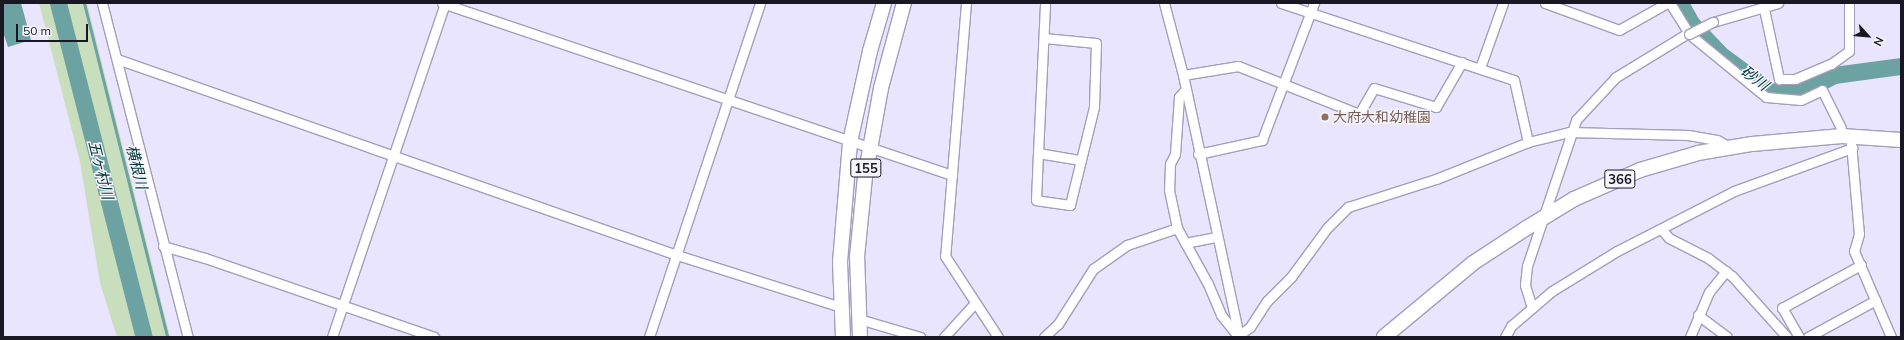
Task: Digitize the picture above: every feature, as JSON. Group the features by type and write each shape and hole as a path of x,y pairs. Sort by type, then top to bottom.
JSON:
{"highway":[{"name":"155","path":"843,337 840,262 850,142 870,51 884,3"},
{"name":"155","path":"860,337 857,257 870,148 881,88 904,3"},
{"name":"366","path":"1384,337 1473,263 1574,199 1640,170 1729,147 1801,138 1901,140"}],"street":[{"path":"102,3 118,59 163,246 188,337"},
{"path":"332,337 444,3 850,142 952,175"},
{"path":"649,337 760,3"},
{"path":"966,3 945,256 974,304 998,337"},
{"path":"1044,38 1096,43 1094,107 1070,205 1036,200 1045,3"},
{"path":"1164,3 1183,75 1198,154 1238,336"},
{"path":"1281,3 1514,80 1528,142"},
{"path":"1198,154 1262,140 1282,83 1312,12 1314,3"},
{"path":"1480,68 1503,3"},
{"path":"1545,3 1619,30 1667,3"},
{"path":"1670,3 1688,33 1766,97 1801,100 1822,90 1848,138 1859,234 1854,251 1891,337"},
{"path":"1532,308 1526,279 1541,219 1569,132 1576,120 1616,77 1688,33 1713,22 1764,9 1778,3"},
{"path":"1764,9 1779,79 1795,79 1830,64 1849,51 1849,3"},
{"path":"118,59 677,255 841,307"},
{"path":"1183,75 1238,66 1359,114 1374,88 1436,107 1462,62"},
{"path":"1186,89 1179,97 1175,154 1170,164 1169,190 1177,228 1220,315 1238,336"},
{"path":"1238,336 1250,327 1267,301 1291,277 1327,228 1348,207 1436,179 1528,142 1569,132 1688,135 1718,140 1729,147"},
{"path":"1505,337 1511,326 1532,308 1577,276 1661,229 1740,189 1848,138"},
{"path":"1038,153 1080,160"},
{"path":"1044,337 1058,324 1092,269 1127,245 1177,228"},
{"path":"1661,229 1669,238 1708,258 1726,271 1787,337"},
{"path":"1185,243 1216,237"},
{"path":"163,246 211,260 434,337"},
{"path":"1799,337 1782,308 1861,265"},
{"path":"1690,337 1709,292 1726,271"},
{"path":"1808,337 1876,300"},
{"path":"944,337 974,304"},
{"path":"1698,315 1727,337"},
{"path":"859,319 920,337"}],"shaded area":[{"path":"3,3 21,3 31,40 8,47 3,32"},
{"path":"39,3 87,3 170,337 117,337 100,283 80,162"}],"waterway":[{"name":"五ヶ村川","path":"58,3 144,337"},
{"name":"横根川","path":"84,3 167,337"},
{"name":"砂川","path":"1680,3 1691,23 1720,54 1770,91 1799,93 1834,75 1901,66"}],"place":[{"name":"大府大和幼稚園","path":"1325,117"}]}
